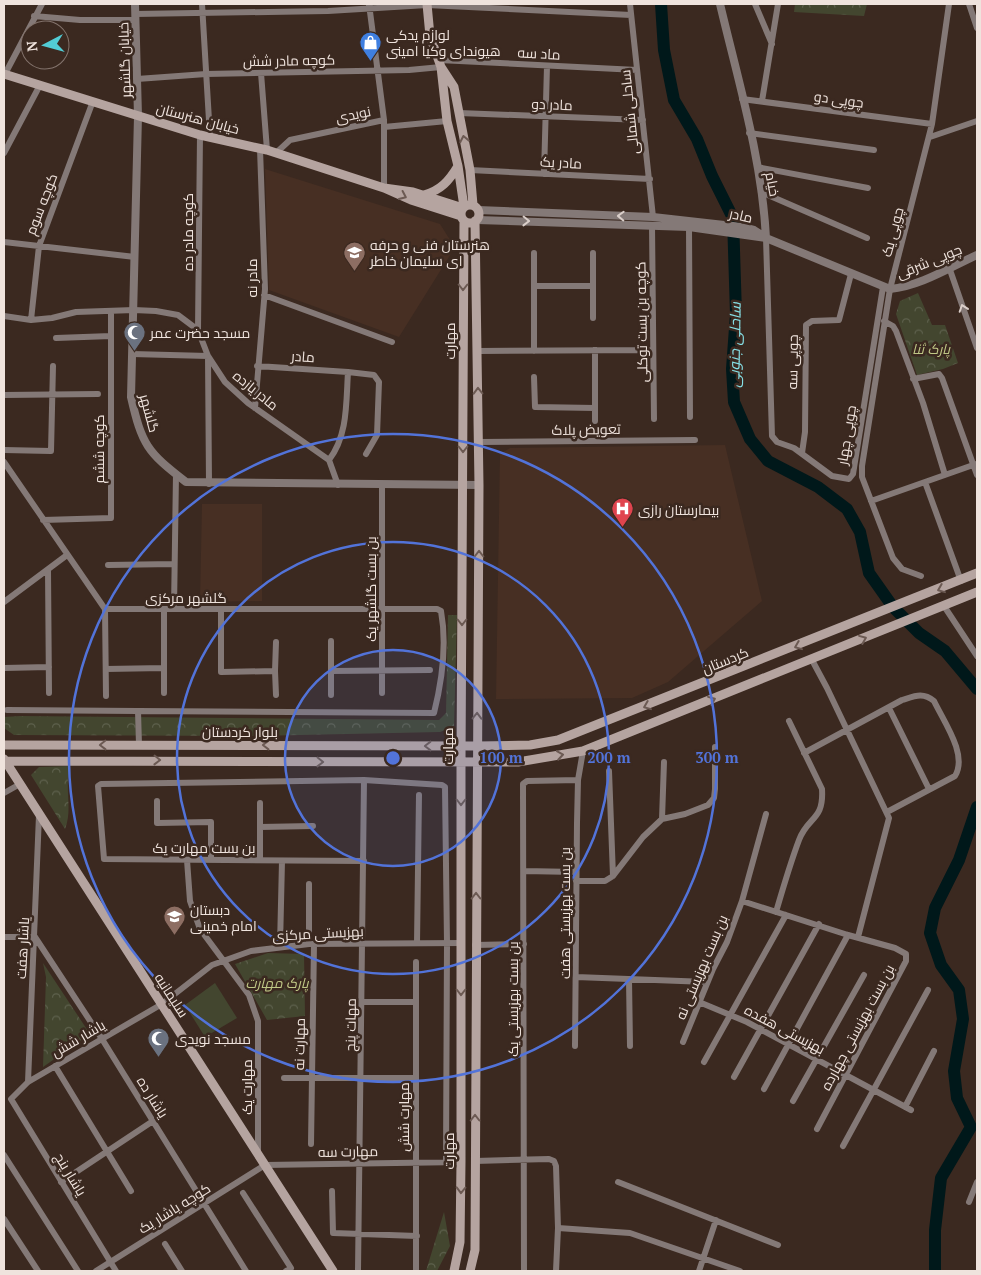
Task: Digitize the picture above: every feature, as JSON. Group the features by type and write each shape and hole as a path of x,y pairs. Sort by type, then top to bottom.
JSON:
{"main road":[{"name":"مهارت","path":"428,4 430,36 440,64 454,87 470,170 462,486 460,1242 454,1271"},
{"name":"مهارت","path":"440,64 447,121 469,213 478,351 475,1250 470,1271"},
{"name":"خیابان هنرستان","path":"4,74 200,135 267,151 384,188 411,200 469,213"},
{"path":"423,195 433,192 449,182 458,166"},
{"name":"خیابان هنرستان","path":"384,188 423,195 469,213"},
{"name":"کردستان","path":"477,746 530,745 558,740 904,604 977,573"},
{"path":"4,760 518,762 583,752 977,592"},
{"name":"بلوار کردستان","path":"4,745 477,746"},
{"name":"سلیمانیه","path":"4,760 333,1271"},
{"path":"462,944 475,945"},
{"path":"461,1162 475,1161"}],"street":[{"path":"4,74 42,4"},
{"name":"خیابان گلشهر","path":"135,4 138,116"},
{"path":"202,4 210,137"},
{"path":"305,4 306,11"},
{"path":"34,16 80,20 428,4 631,15"},
{"name":"ساحلی شمالی","path":"630,4 650,179 652,221"},
{"name":"خیام","path":"720,4 757,167 765,210 766,238"},
{"path":"755,4 772,46"},
{"path":"762,101 778,4"},
{"name":"چوپی یک","path":"862,466 884,321 886,288 930,137 949,4"},
{"path":"969,4 977,26"},
{"name":"نویدی","path":"267,151 290,140 384,124 370,6"},
{"name":"ماد سه","path":"440,64 637,70"},
{"name":"کوچه مادر شش","path":"137,79 206,74 378,71 440,64"},
{"path":"544,174 548,66"},
{"name":"مادر نه","path":"255,408 264,295 267,151 261,73"},
{"path":"4,153 40,85"},
{"name":"چوپی دو","path":"742,99 932,124"},
{"name":"کوچه سوم","path":"31,320 39,246 93,101"},
{"name":"مادر دو","path":"460,113 643,120"},
{"name":"گلشهر","path":"138,116 131,397 140,434 156,459 186,482 209,484 462,486"},
{"path":"930,137 977,120"},
{"path":"384,188 384,124 447,121"},
{"path":"749,133 874,150"},
{"name":"کوچه مادر ده","path":"198,330 200,135"},
{"path":"757,167 868,188"},
{"name":"مادر یک","path":"470,170 650,179"},
{"path":"761,192 867,238"},
{"name":"مادر","path":"469,213 652,221 722,227 742,236 766,238"},
{"name":"مادر","path":"652,221 689,227 742,227 754,230 766,238"},
{"name":"کوچه بن بست توکلی","path":"652,221 654,419"},
{"path":"689,227 690,417"},
{"path":"766,238 886,288"},
{"name":"چوپی چهار","path":"766,238 772,436 777,442 802,453 832,476 845,479 852,477 886,288"},
{"path":"4,242 134,257"},
{"path":"593,253 593,318"},
{"path":"534,254 534,351"},
{"name":"چوپی شرقی","path":"886,288 901,288 977,255"},
{"path":"949,267 977,348"},
{"name":"چوپی سه","path":"802,453 805,432 806,325 812,321 839,320 851,274"},
{"path":"534,286 593,286"},
{"path":"264,295 392,342"},
{"path":"4,316 31,320 52,318 76,312 156,310 178,316 198,330"},
{"name":"کوچه ششم","path":"43,520 111,518 111,311"},
{"path":"884,321 893,326 896,331 945,475"},
{"name":"مادر یازده","path":"198,330 208,356 225,382 255,408 329,460"},
{"path":"56,338 111,336"},
{"path":"595,350 595,421"},
{"path":"478,351 653,350"},
{"path":"132,354 208,356 209,484"},
{"path":"4,450 51,451 52,366"},
{"name":"مادر","path":"257,366 374,375 379,382 379,419 377,435 366,454"},
{"path":"338,485 329,460 336,450 344,431 348,372"},
{"path":"913,379 939,374 976,465 977,475"},
{"path":"534,378 535,407 595,408"},
{"path":"4,395 98,394"},
{"name":"تعویض پلاک","path":"479,442 695,440"},
{"path":"4,462 104,610 106,696"},
{"path":"871,501 976,465"},
{"name":"چوپی چهار","path":"862,466 862,477 895,562 902,569 921,576"},
{"path":"174,609 176,474"},
{"path":"925,482 961,581"},
{"path":"462,486 479,485"},
{"name":"بن بست گلشهر یک","path":"382,486 382,693"},
{"path":"4,602 67,555"},
{"path":"108,564 174,564"},
{"path":"48,570 49,693"},
{"path":"944,606 977,656"},
{"name":"گلشهر مرکزی","path":"104,610 382,608 437,609 441,611 441,687 434,713 138,711"},
{"path":"164,609 164,693"},
{"path":"221,609 221,672 275,670"},
{"path":"331,641 331,695"},
{"path":"276,642 276,695"},
{"path":"742,901 858,937 889,825 887,812 812,660"},
{"path":"4,668 49,667"},
{"path":"106,669 164,668"},
{"path":"332,671 430,670"},
{"path":"804,753 847,729 919,694 928,696 934,701 957,751 959,769 955,776 887,812"},
{"path":"889,708 929,789"},
{"path":"7,710 138,711 138,744"},
{"path":"776,912 803,832 819,814 823,801 822,789 789,721"},
{"path":"576,881 596,883 605,881 613,876 643,837 662,819 708,805 714,798 715,747"},
{"name":"بن بست بهزیستی هفت","path":"575,1046 578,780 583,752"},
{"path":"662,819 664,762"},
{"path":"609,771 613,876"},
{"path":"364,780 442,785 444,788 447,944 446,1162"},
{"name":"بن بست مهارت یک","path":"364,780 101,784 98,786 104,860 364,860"},
{"name":"مهات پنج","path":"358,1271 364,943 364,780"},
{"name":"بن بست بهزیستی یک","path":"524,1271 524,782 578,780"},
{"path":"4,794 20,784"},
{"path":"417,943 419,795"},
{"path":"157,801 157,823 211,822 211,860"},
{"path":"260,803 260,860"},
{"name":"یاشار هفت","path":"28,1082 39,814"},
{"name":"بن بست بهزیستی نه","path":"683,1042 707,982 727,942 742,901 766,814"},
{"path":"260,827 313,826"},
{"name":"مهارت یک","path":"187,860 190,901 200,929 225,960 249,995 258,1021 258,1155"},
{"path":"280,946 282,861"},
{"path":"524,871 576,872"},
{"name":"مهارت نه","path":"309,884 312,944 311,1144"},
{"path":"704,1062 732,1016 786,915"},
{"path":"734,1077 818,924"},
{"path":"764,1089 848,935"},
{"path":"4,937 35,938"},
{"name":"بن بست بهزیستی چهارده","path":"817,1129 847,1076 906,958 905,953 900,950 858,937"},
{"name":"یاشار ده","path":"35,938 102,1039 246,1271"},
{"name":"بهزیستی مرکزی","path":"162,1004 212,965 251,951 280,946 312,944 462,944"},
{"path":"475,945 524,944"},
{"name":"مهارت شش","path":"416,962 416,1271"},
{"path":"794,1101 864,975"},
{"path":"576,978 707,982"},
{"path":"630,979 630,1046"},
{"path":"843,1146 875,1091 928,990"},
{"path":"363,1002 416,1002"},
{"name":"بهزیستی هفده","path":"699,1002 760,1029 908,1109 934,1051"},
{"name":"یاشار شش","path":"11,1099 28,1082 162,1004"},
{"path":"55,1066 131,1191"},
{"path":"284,1078 416,1078"},
{"name":"یاشار پنج","path":"11,1099 116,1271"},
{"path":"61,1182 153,1121"},
{"path":"4,1155 78,1271"},
{"path":"475,1161 524,1159 554,1161 556,1166 558,1228 556,1271"},
{"name":"مهارت سه","path":"265,1165 461,1162"},
{"name":"کوچه یاشار یک","path":"96,1271 265,1165"},
{"path":"618,1182 778,1245"},
{"path":"968,1202 977,1182"},
{"path":"332,1191 333,1231 335,1234 417,1236"},
{"path":"243,1193 290,1270"},
{"path":"4,1219 38,1271"},
{"path":"699,1271 702,1257 716,1220"},
{"path":"558,1228 630,1233 740,1271"},
{"path":"165,1244 182,1271"}],"shaded area":[{"name":"هنرستان فنی و حرفه ای سلیمان خاطر","path":"265,169 440,224 452,243 452,252 399,337 269,290"},
{"name":"بیمارستان رازی","path":"725,445 762,601 668,682 632,698 496,699 500,454 510,448"},
{"path":"202,504 262,504 262,601 200,602"}],"green space":[{"path":"795,4 867,4 864,16 794,12"},
{"name":"پارک ثنا","path":"918,293 932,325 945,325 958,363 943,369 917,375 896,314 900,301"},
{"path":"448,615 457,615 454,727 440,732 251,736 14,735 4,728 4,717 20,716 439,720 446,713"},
{"path":"70,766 68,774 68,814 65,829 31,775 39,767"},
{"name":"پارک مهارت","path":"268,953 304,954 305,1016 267,1020 235,964"},
{"path":"43,963 90,1034 43,1067 46,977"},
{"path":"215,983 237,1018 205,1037 185,1005"},
{"path":"444,1212 450,1246 437,1271 426,1271"}],"waterway":[{"name":"ساحلی جنوبی","path":"661,4 664,50 674,100 697,139 712,176 733,218 736,314 732,369 734,402 750,439 768,461 818,487 847,509 860,532 869,573 893,607 919,633 945,651 977,689"},
{"name":"ساحلی جنوبی","path":"935,1271 935,1230 941,1178 971,1127 957,1098 954,1071 963,1019 959,990 941,965 930,933 935,908 959,860 977,807"}],"place":[{"name":"لوازم یدکى هیونداى وکیا امینى","path":"370,61"},
{"name":"هنرستان فنی و حرفه ای سلیمان خاطر","path":"354,271"},
{"name":"مسجد حضرت عمر","path":"134,351"},
{"name":"بیمارستان رازی","path":"622,528"},
{"name":"دبستان امام خمینی","path":"174,936"},
{"name":"مسجد نویدی","path":"159,1057"}]}
